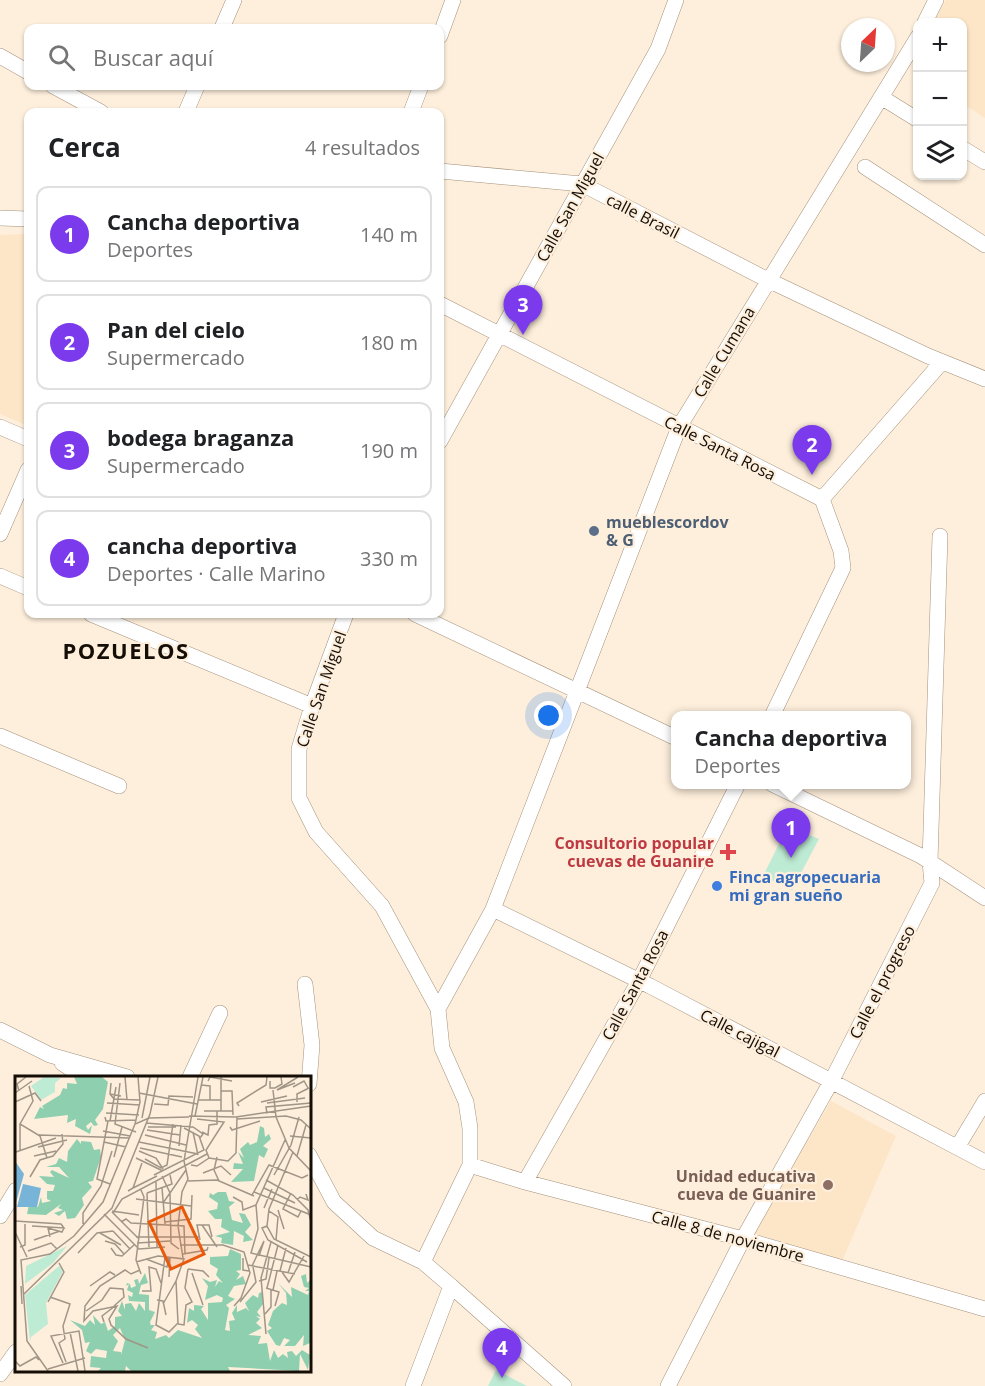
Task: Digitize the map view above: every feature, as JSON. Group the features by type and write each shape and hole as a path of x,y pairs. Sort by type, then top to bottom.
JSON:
{"street":[{"path":"224,24 234,0"},
{"path":"444,25 453,0"},
{"name":"Calle San Miguel","path":"444,434 658,49 676,0"},
{"path":"927,18 936,0"},
{"name":"Calle Cumana","path":"577,690 679,427 913,46"},
{"path":"0,56 24,70"},
{"path":"60,90 94,108"},
{"path":"188,108 195,90"},
{"path":"413,108 419,90"},
{"path":"881,97 913,117"},
{"path":"967,151 985,162"},
{"path":"865,167 985,244"},
{"name":"calle Brasil","path":"444,171 582,184 768,280 942,362 985,379"},
{"path":"0,218 24,219"},
{"name":"Calle Santa Rosa","path":"444,306 822,500"},
{"path":"773,711 843,568 842,551 822,500 942,362"},
{"path":"0,427 24,437"},
{"path":"0,534 24,479"},
{"name":"Calle el progreso","path":"668,1386 743,1239 832,1080 932,882 930,862 940,536"},
{"path":"0,576 24,586"},
{"path":"101,618 312,706"},
{"name":"Calle San Miguel","path":"345,618 312,706 299,749 299,798 316,832 382,906 438,1009 442,1048 466,1102 470,1128 470,1165 423,1262"},
{"path":"424,618 671,736"},
{"path":"438,1009 493,909 577,690"},
{"path":"0,736 119,786"},
{"name":"Calle Santa Rosa","path":"525,1182 639,981 735,789"},
{"path":"782,789 930,862 985,898"},
{"name":"Calle cajigal","path":"493,909 832,1080 985,1162"},
{"path":"305,984 312,1045 310,1076"},
{"path":"190,1076 220,1013"},
{"path":"0,1030 50,1055 82,1076"},
{"path":"50,1055 124,1076"},
{"path":"958,1146 985,1101"},
{"path":"310,1157 334,1202 373,1238 423,1262 564,1386"},
{"name":"Calle 8 de noviembre","path":"470,1165 525,1182 743,1239 985,1309"},
{"path":"0,1216 15,1192"},
{"path":"413,1386 451,1286"},
{"path":"0,1374 15,1353"}],"shaded area":[{"path":"946,0 985,0 985,118 967,107 967,18 936,18"},
{"path":"24,234 24,424 0,414 0,235"},
{"name":"Unidad educativa cueva de Guanire","path":"831,1101 896,1136 842,1261 753,1233"}],"green space":[{"path":"788,826 819,839 792,890 763,876"},
{"path":"496,1370 527,1386 488,1386"}],"place":[{"name":"bodega braganza","path":"523,335"},
{"name":"Pan del cielo","path":"812,475"},
{"name":"mueblescordov & G","path":"594,531"},
{"name":"Consultorio popular cuevas de Guanire","path":"728,852"},
{"name":"Cancha deportiva","path":"791,858"},
{"name":"Finca agropecuaria mi gran sueño","path":"717,886"},
{"name":"Unidad educativa cueva de Guanire","path":"828,1185"},
{"name":"cancha deportiva","path":"502,1378"}],"district":[{"name":"POZUELOS","path":"126,651"}]}
